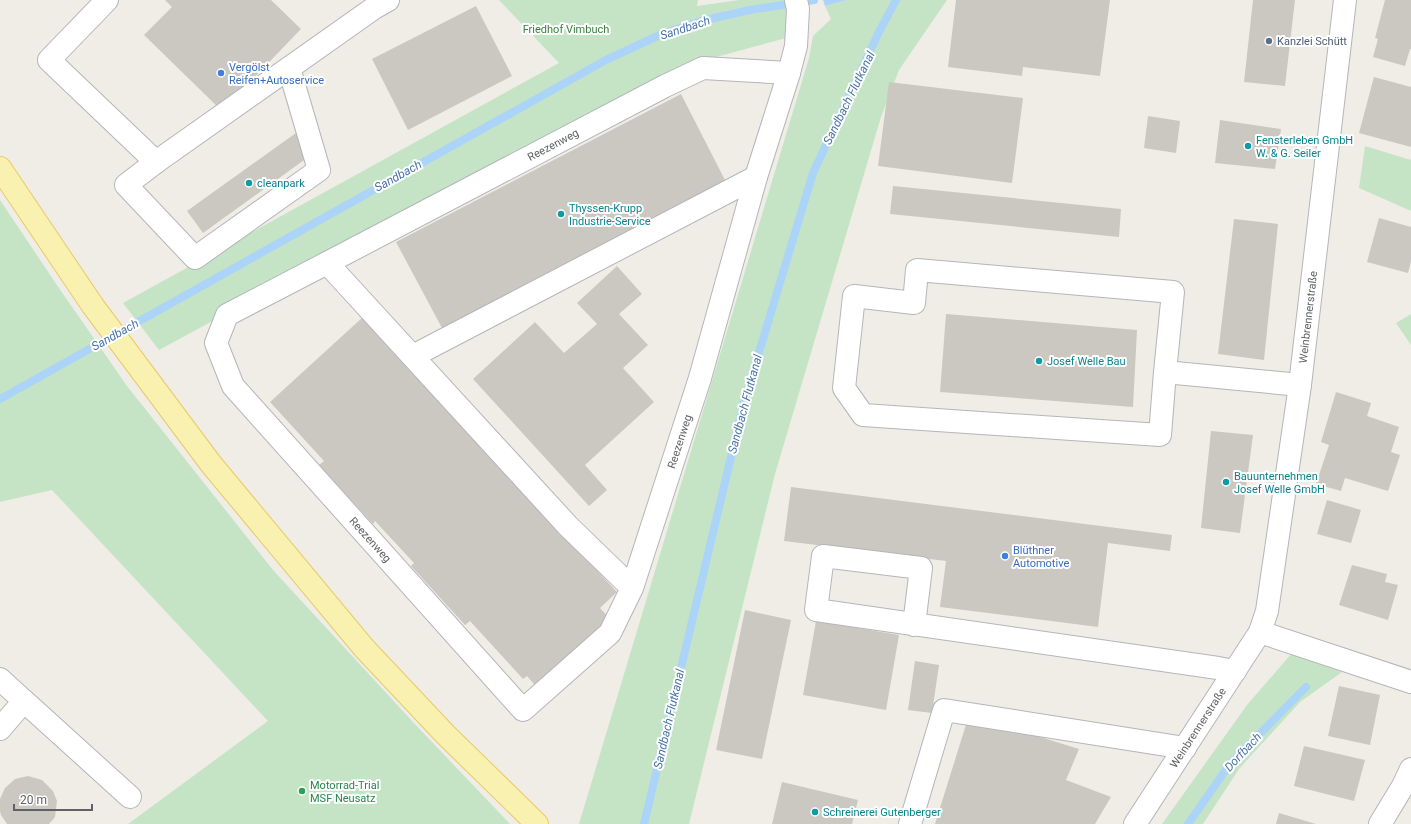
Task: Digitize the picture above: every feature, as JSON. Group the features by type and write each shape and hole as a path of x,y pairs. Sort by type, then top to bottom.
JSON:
{"main road":[{"path":"0,168 93,306 211,464 364,648 446,734 537,824"}],"street":[{"path":"107,0 49,60 156,162"},
{"name":"Weinbrennerstraße","path":"1135,824 1236,671 1260,632 1267,611 1300,385 1345,0"},
{"path":"289,68 319,170 195,258 126,185 328,40 376,3"},
{"name":"Reezenweg","path":"789,73 703,68 665,86 227,315 216,343 233,386 523,710 610,633 632,588 700,378 756,177 789,73 796,46 797,5"},
{"path":"413,356 756,177"},
{"path":"327,263 568,526 632,588"},
{"path":"917,270 1173,292 1165,372 1160,435 863,415 844,388 854,296 914,303 917,270"},
{"path":"1165,372 1300,385"},
{"path":"914,625 921,568 823,556 816,610 914,625 1236,671"},
{"path":"1260,632 1411,682"},
{"path":"0,678 130,797"},
{"path":"0,729 24,701"},
{"path":"910,824 944,710 1185,748"},
{"path":"1380,824 1403,786 1411,768"}],"green space":[{"name":"Friedhof Vimbuch","path":"499,0 698,0 697,6 739,0 787,0 790,37 683,66 159,350 123,303 559,63"},
{"path":"847,0 947,0 899,70 881,117 775,474 689,824 579,824 809,58 813,36 831,19 825,6"},
{"path":"1365,146 1411,160 1411,211 1359,188"},
{"path":"0,200 127,386 273,570 412,721 510,824 128,824 268,721 52,490 0,502"},
{"path":"1411,314 1411,345 1396,323"},
{"path":"1292,653 1342,672 1300,702 1239,769 1203,824 1162,824 1247,705"}],"water":[{"path":"823,0 847,0 825,6"}],"building":[{"name":"Vergölst Reifen+Autoservice","path":"165,0 271,0 301,29 222,111 144,35 172,7"},
{"path":"956,0 1110,0 1100,76 1023,67 1022,76 948,67"},
{"name":"Kanzlei Schütt","path":"1253,0 1295,0 1285,86 1244,82"},
{"path":"1385,0 1411,0 1411,49 1405,66 1373,57 1378,39 1375,38"},
{"path":"476,6 512,76 408,130 372,59"},
{"path":"1374,77 1411,87 1411,147 1359,133"},
{"path":"889,82 1023,98 1012,183 878,166"},
{"name":"Thyssen-Krupp Industrie-Service","path":"681,94 728,186 442,328 396,242"},
{"path":"1148,116 1180,121 1176,153 1144,148"},
{"name":"Fensterleben GmbH W. & G. Seiler","path":"1220,120 1281,129 1275,169 1215,163"},
{"name":"cleanpark","path":"296,133 311,155 203,233 187,211"},
{"path":"893,186 1121,209 1119,237 890,214"},
{"path":"1379,218 1411,227 1411,261 1408,273 1367,262"},
{"path":"1234,219 1278,224 1264,360 1218,354"},
{"path":"617,266 642,294 619,314 648,345 623,368 654,402 585,465 607,490 589,506 473,379 535,322 564,353 597,324 577,303"},
{"name":"Josef Welle Bau","path":"946,314 1137,330 1133,407 940,392"},
{"path":"363,317 617,592 600,608 613,622 539,690 527,676 523,679 470,621 465,625 411,566 414,563 375,521 373,524 319,465 324,461 270,402"},
{"path":"1336,392 1371,403 1367,416 1399,427 1391,452 1400,455 1388,491 1345,478 1341,491 1316,484 1329,445 1321,442"},
{"name":"Bauunternehmen Josef Welle GmbH","path":"1211,431 1253,435 1240,533 1201,528"},
{"name":"Blüthner Automotive","path":"791,487 1172,535 1170,551 1108,543 1098,627 940,607 946,561 784,541"},
{"path":"1327,500 1361,510 1351,543 1317,534"},
{"path":"1352,565 1387,574 1385,582 1398,585 1388,620 1339,605"},
{"path":"745,610 791,620 762,759 716,750"},
{"path":"816,621 899,635 886,710 803,695"},
{"path":"915,661 939,665 932,713 908,710"},
{"path":"1339,686 1380,695 1370,745 1328,736"},
{"path":"969,715 1079,749 1066,780 1111,797 1095,824 935,824"},
{"path":"1304,746 1365,760 1354,801 1294,786"},
{"path":"28,776 42,780 53,791 57,801 55,817 49,824 7,824 1,815 0,799 5,788 15,779"},
{"name":"Schreinerei Gutenberger","path":"782,782 858,800 852,824 772,824"},
{"path":"1279,813 1316,824 1276,824"}],"waterway":[{"name":"Sandbach","path":"0,399 606,60 664,33 701,21 750,10 814,0"},
{"name":"Sandbach Flutkanal","path":"644,824 744,402 813,173 879,32 896,0"},
{"name":"Dorfbach","path":"1188,824 1230,764 1306,687"}],"place":[{"name":"Kanzlei Schütt","path":"1269,41"},
{"name":"Vergölst Reifen+Autoservice","path":"221,73"},
{"name":"Fensterleben GmbH W. & G. Seiler","path":"1248,146"},
{"name":"cleanpark","path":"249,183"},
{"name":"Thyssen-Krupp Industrie-Service","path":"561,214"},
{"name":"Josef Welle Bau","path":"1039,361"},
{"name":"Bauunternehmen Josef Welle GmbH","path":"1226,482"},
{"name":"Blüthner Automotive","path":"1005,556"},
{"name":"Motorrad-Trial MSF Neusatz","path":"302,791"},
{"name":"Schreinerei Gutenberger","path":"815,812"}]}
